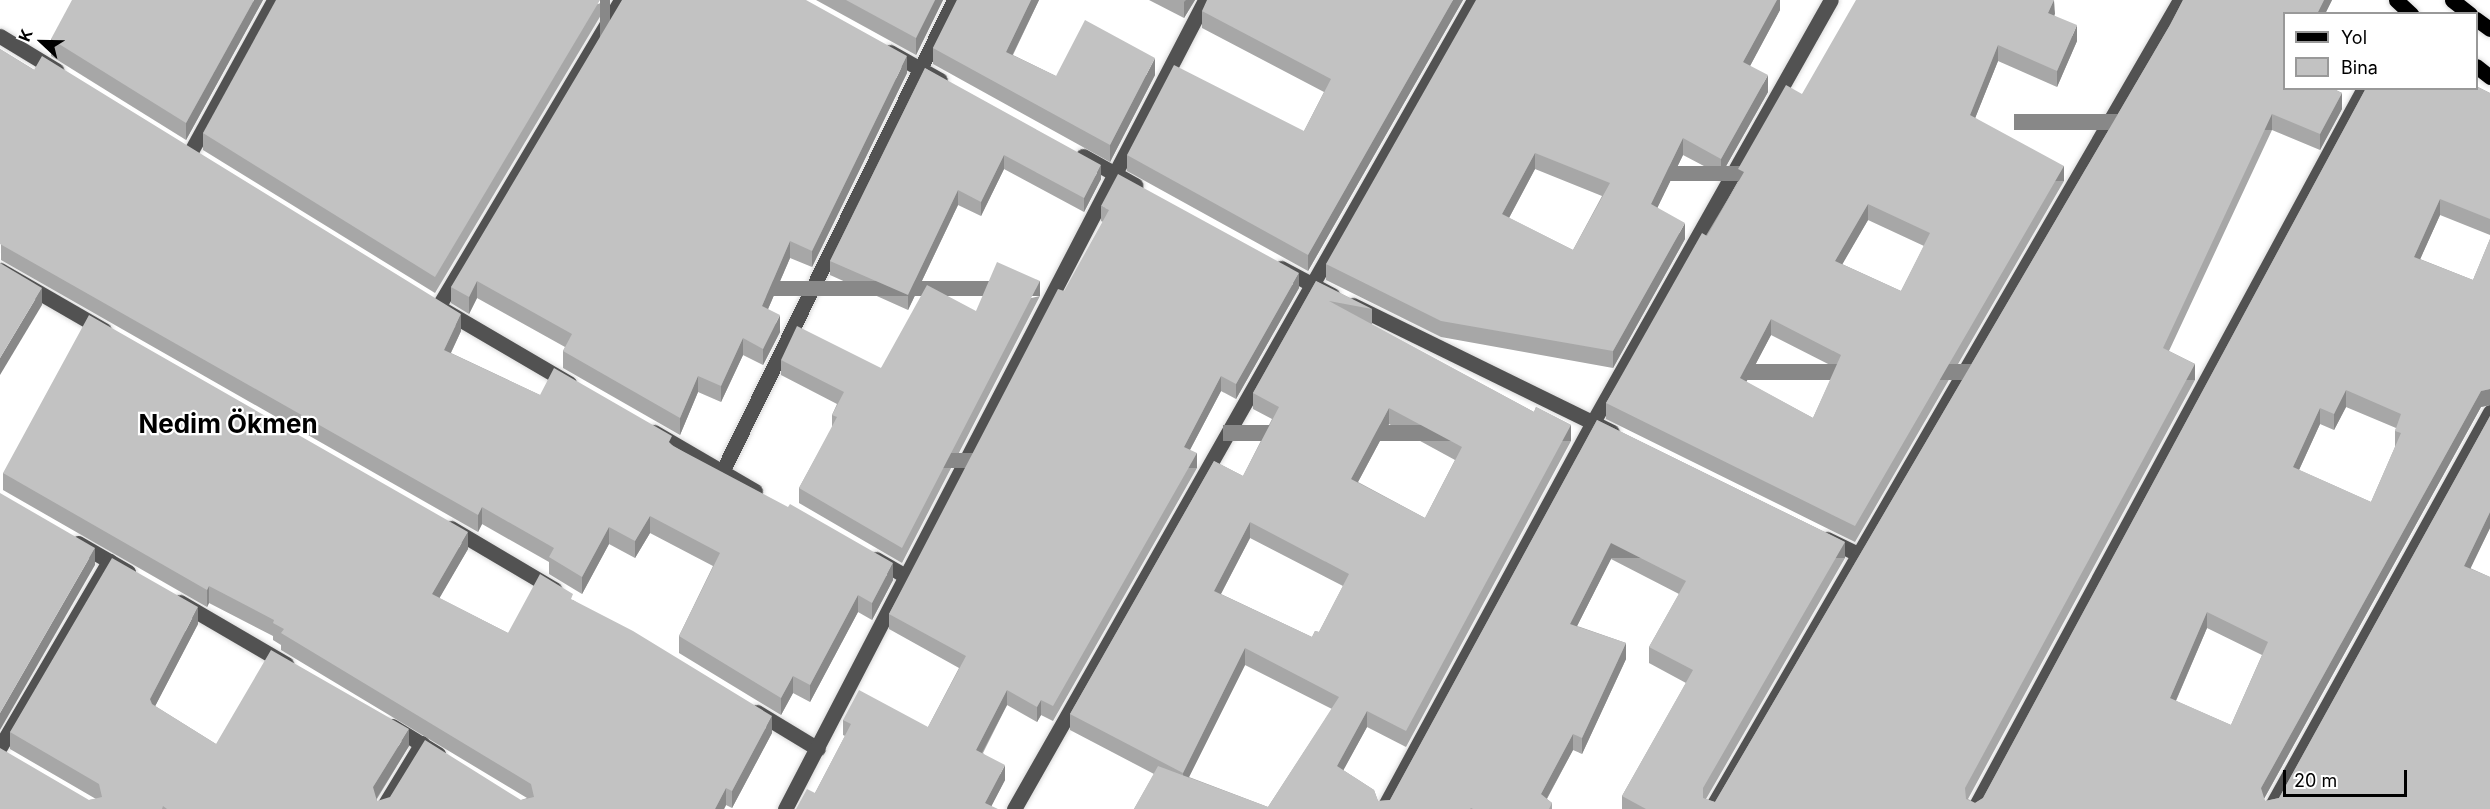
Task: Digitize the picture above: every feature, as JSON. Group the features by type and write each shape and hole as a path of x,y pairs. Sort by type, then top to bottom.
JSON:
{"main road":[{"path":"2452,0 2467,12"},
{"path":"2478,68 2490,77"}],"street":[{"path":"190,153 274,0"},
{"path":"580,389 433,304 621,0"},
{"path":"722,472 922,70 954,0"},
{"path":"785,809 818,749 904,575 1205,0"},
{"path":"1014,809 1474,0"},
{"path":"1383,809 1593,422 1831,0"},
{"path":"1711,809 1856,553 2180,0"},
{"path":"0,36 70,79"},
{"path":"880,47 952,86"},
{"path":"1974,809 2363,90"},
{"path":"1064,146 1146,191"},
{"path":"1271,262 1313,285 1624,438"},
{"path":"0,270 114,336"},
{"path":"2270,809 2490,412"},
{"path":"641,425 773,501"},
{"path":"435,519 567,597"},
{"path":"1814,532 1856,553"},
{"path":"59,533 139,578"},
{"path":"864,552 904,575"},
{"path":"3,754 109,561"},
{"path":"169,596 301,673"},
{"path":"738,700 818,749"},
{"path":"381,720 450,761"},
{"path":"382,809 422,743"}],"building":[{"path":"72,0 254,0 186,123 51,39"},
{"path":"276,0 600,0 435,277 203,133"},
{"path":"622,0 806,0 907,56 812,251 790,241 762,306 780,315 763,349 743,338 721,386 698,376 680,418 563,351 572,334 477,281 469,297 451,287"},
{"path":"846,0 935,0 916,38"},
{"path":"957,0 1031,0 1006,52 1056,76 1085,20 1155,58 1110,145 933,48"},
{"path":"1207,0 1453,0 1308,255 1127,155 1174,65 1304,131 1331,79 1202,11"},
{"path":"1476,0 1777,0 1743,62 1768,75 1721,159 1683,138 1651,204 1685,223 1613,351 1441,321 1326,264","holes":["1535,153 1610,183 1573,250 1502,214"]},
{"path":"1856,0 2054,0 2048,13 2077,25 2057,71 1998,45 1970,115 2064,166 1855,526 1606,403 1702,233 1707,236 1744,172 1738,169 1786,85 1802,94","holes":["1868,204 1930,233 1901,291 1835,261","1771,319 1841,355 1813,418 1740,378"]},
{"path":"2183,0 2324,0 2318,12 2283,12 2283,90 2336,90 2342,93 2320,134 2272,114 2163,348 2195,364 1965,788 1966,799 1975,803 1983,798 2365,90 2478,90 2478,87 2490,93 2490,219 2440,199 2414,257 2473,280 2490,239 2490,389 2481,391 2261,788 2265,801 2279,798 2490,416 2490,512 2464,566 2490,577 2490,809 1646,809 1622,796 1693,670 1649,647 1686,581 1611,543 1570,624 1626,643 1582,738 1573,734 1541,794 1552,803 1549,809 1134,809 1158,766 1268,807 1339,697 1245,648 1183,773 1070,714 1214,461 1243,476 1279,407 1253,393 1316,281 1372,309 1329,301 1534,412 1536,407 1571,425 1406,731 1367,711 1337,766 1374,790 1378,801 1390,800 1597,420 1845,542 1703,788 1703,798 1715,802","holes":["2346,390 2401,414 2395,431 2401,433 2371,502 2293,467 2320,408 2334,414","1389,408 1462,447 1425,518 1351,479","1250,522 1349,574 1319,632 1315,631 1312,637 1214,591","2207,612 2268,642 2231,725 2170,698"]},
{"path":"0,49 34,70 42,56 461,314 444,350 540,395 554,368 672,436 669,442 673,446 788,507 790,504 893,563 872,603 858,595 810,685 793,676 781,698 679,636 720,553 650,516 635,541 609,527 582,577 549,557 554,548 482,507 478,515 0,244"},
{"path":"925,68 1101,165 1084,198 1004,155 981,202 958,190 908,295 830,261"},
{"path":"1118,174 1299,273 1236,384 1221,376 1184,447 1197,453 1053,706 1041,700 1037,707 1007,690 976,750 1005,765 985,803 998,809 796,809 807,789 815,793 851,724 843,720 859,690 928,727 966,656 889,614 1058,289 1064,291 1109,210 1101,206"},
{"path":"997,262 1040,281 902,548 799,488 837,417 832,415 844,392 781,360 797,326 881,368 927,285 976,311"},
{"path":"0,263 42,288 0,358"},
{"path":"89,315 468,532 432,594 508,633 540,574 573,594 571,599 633,631 772,716 732,791 726,788 715,809 167,809 163,806 162,809 0,809 0,748 89,800 102,797 99,784 10,732 112,558 198,607 150,699 152,704 216,744 271,650 409,729 373,787 377,801 390,797 425,740 521,800 534,797 531,784 281,633 284,629 273,623 274,620 209,586 207,590 3,473"},
{"path":"0,493 95,548 0,713"}],"district":[{"name":"Nedim Ökmen","path":"228,424"}]}
